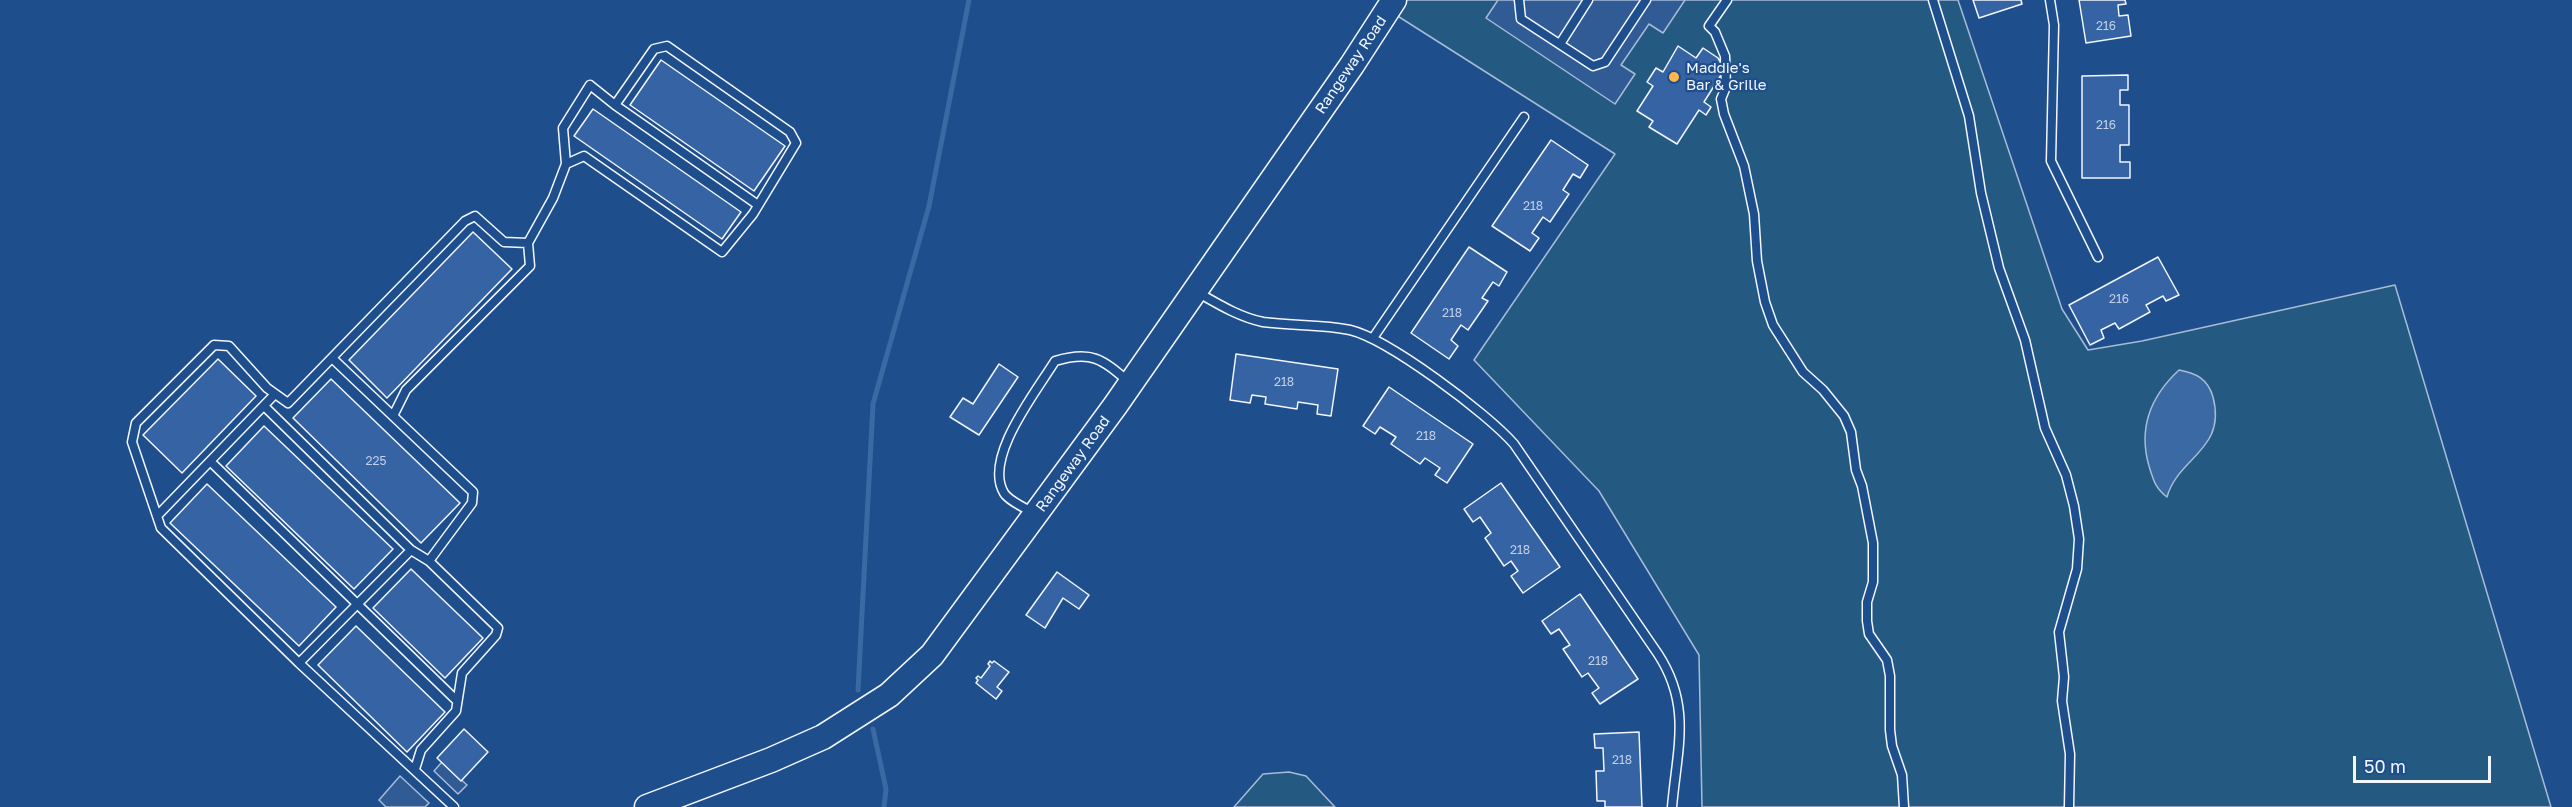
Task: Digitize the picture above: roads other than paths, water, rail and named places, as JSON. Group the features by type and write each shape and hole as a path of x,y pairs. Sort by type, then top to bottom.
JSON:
{"street":[{"name":"Rangeway Road","path":"647,807 797,749 848,724 875,705 932,655 1130,383 1352,65 1394,0"}],"lane":[{"path":"1519,0 1521,20 1593,66 1605,62 1646,0"},
{"path":"1560,44 1588,0"},
{"path":"1727,0 1709,26 1715,32 1725,56 1726,87 1721,99 1727,126 1744,166 1754,214 1757,261 1765,302 1773,325 1803,372 1823,390 1844,416 1851,432 1856,470 1862,486 1873,543 1873,582 1866,602 1866,621 1869,634 1887,660 1890,676 1890,730 1892,746 1902,775 1904,807"},
{"path":"1933,0 1969,116 1982,193 1999,268 2025,340 2045,428 2066,475 2074,506 2079,539 2077,569 2059,632 2064,677 2062,701 2068,723 2070,754 2068,807"},
{"path":"2050,0 2054,25 2051,161 2098,256"},
{"path":"566,164 584,156 722,252 758,205 796,144 790,132 667,46 654,49 615,105"},
{"path":"393,416 406,390 530,266 528,243 553,198 566,164 563,128 590,86 758,205"},
{"path":"1373,338 1524,117"},
{"path":"454,807 299,663 162,528 132,442 136,423 214,345 229,346 275,394 288,403 465,221 475,216 504,242 528,243"},
{"path":"1194,290 1229,311 1261,321 1349,330 1373,338 1497,424 1514,444 1663,661 1674,682 1680,711 1672,807"},
{"path":"1036,514 1005,495 997,478 1000,456 1013,429 1055,361 1078,355 1104,361 1130,383"},
{"path":"332,358 473,492 472,503 429,561"},
{"path":"157,516 275,394"},
{"path":"264,406 411,550 429,561 498,628 496,635 462,673 456,711 421,750 415,769"},
{"path":"211,462 456,700"},
{"path":"299,663 411,550"}],"waterway":[{"path":"858,690 873,404 929,206 969,0"},
{"path":"873,729 886,789 884,807"}],"place":[{"name":"Maddie's Bar & Grille","path":"1674,77"}]}
